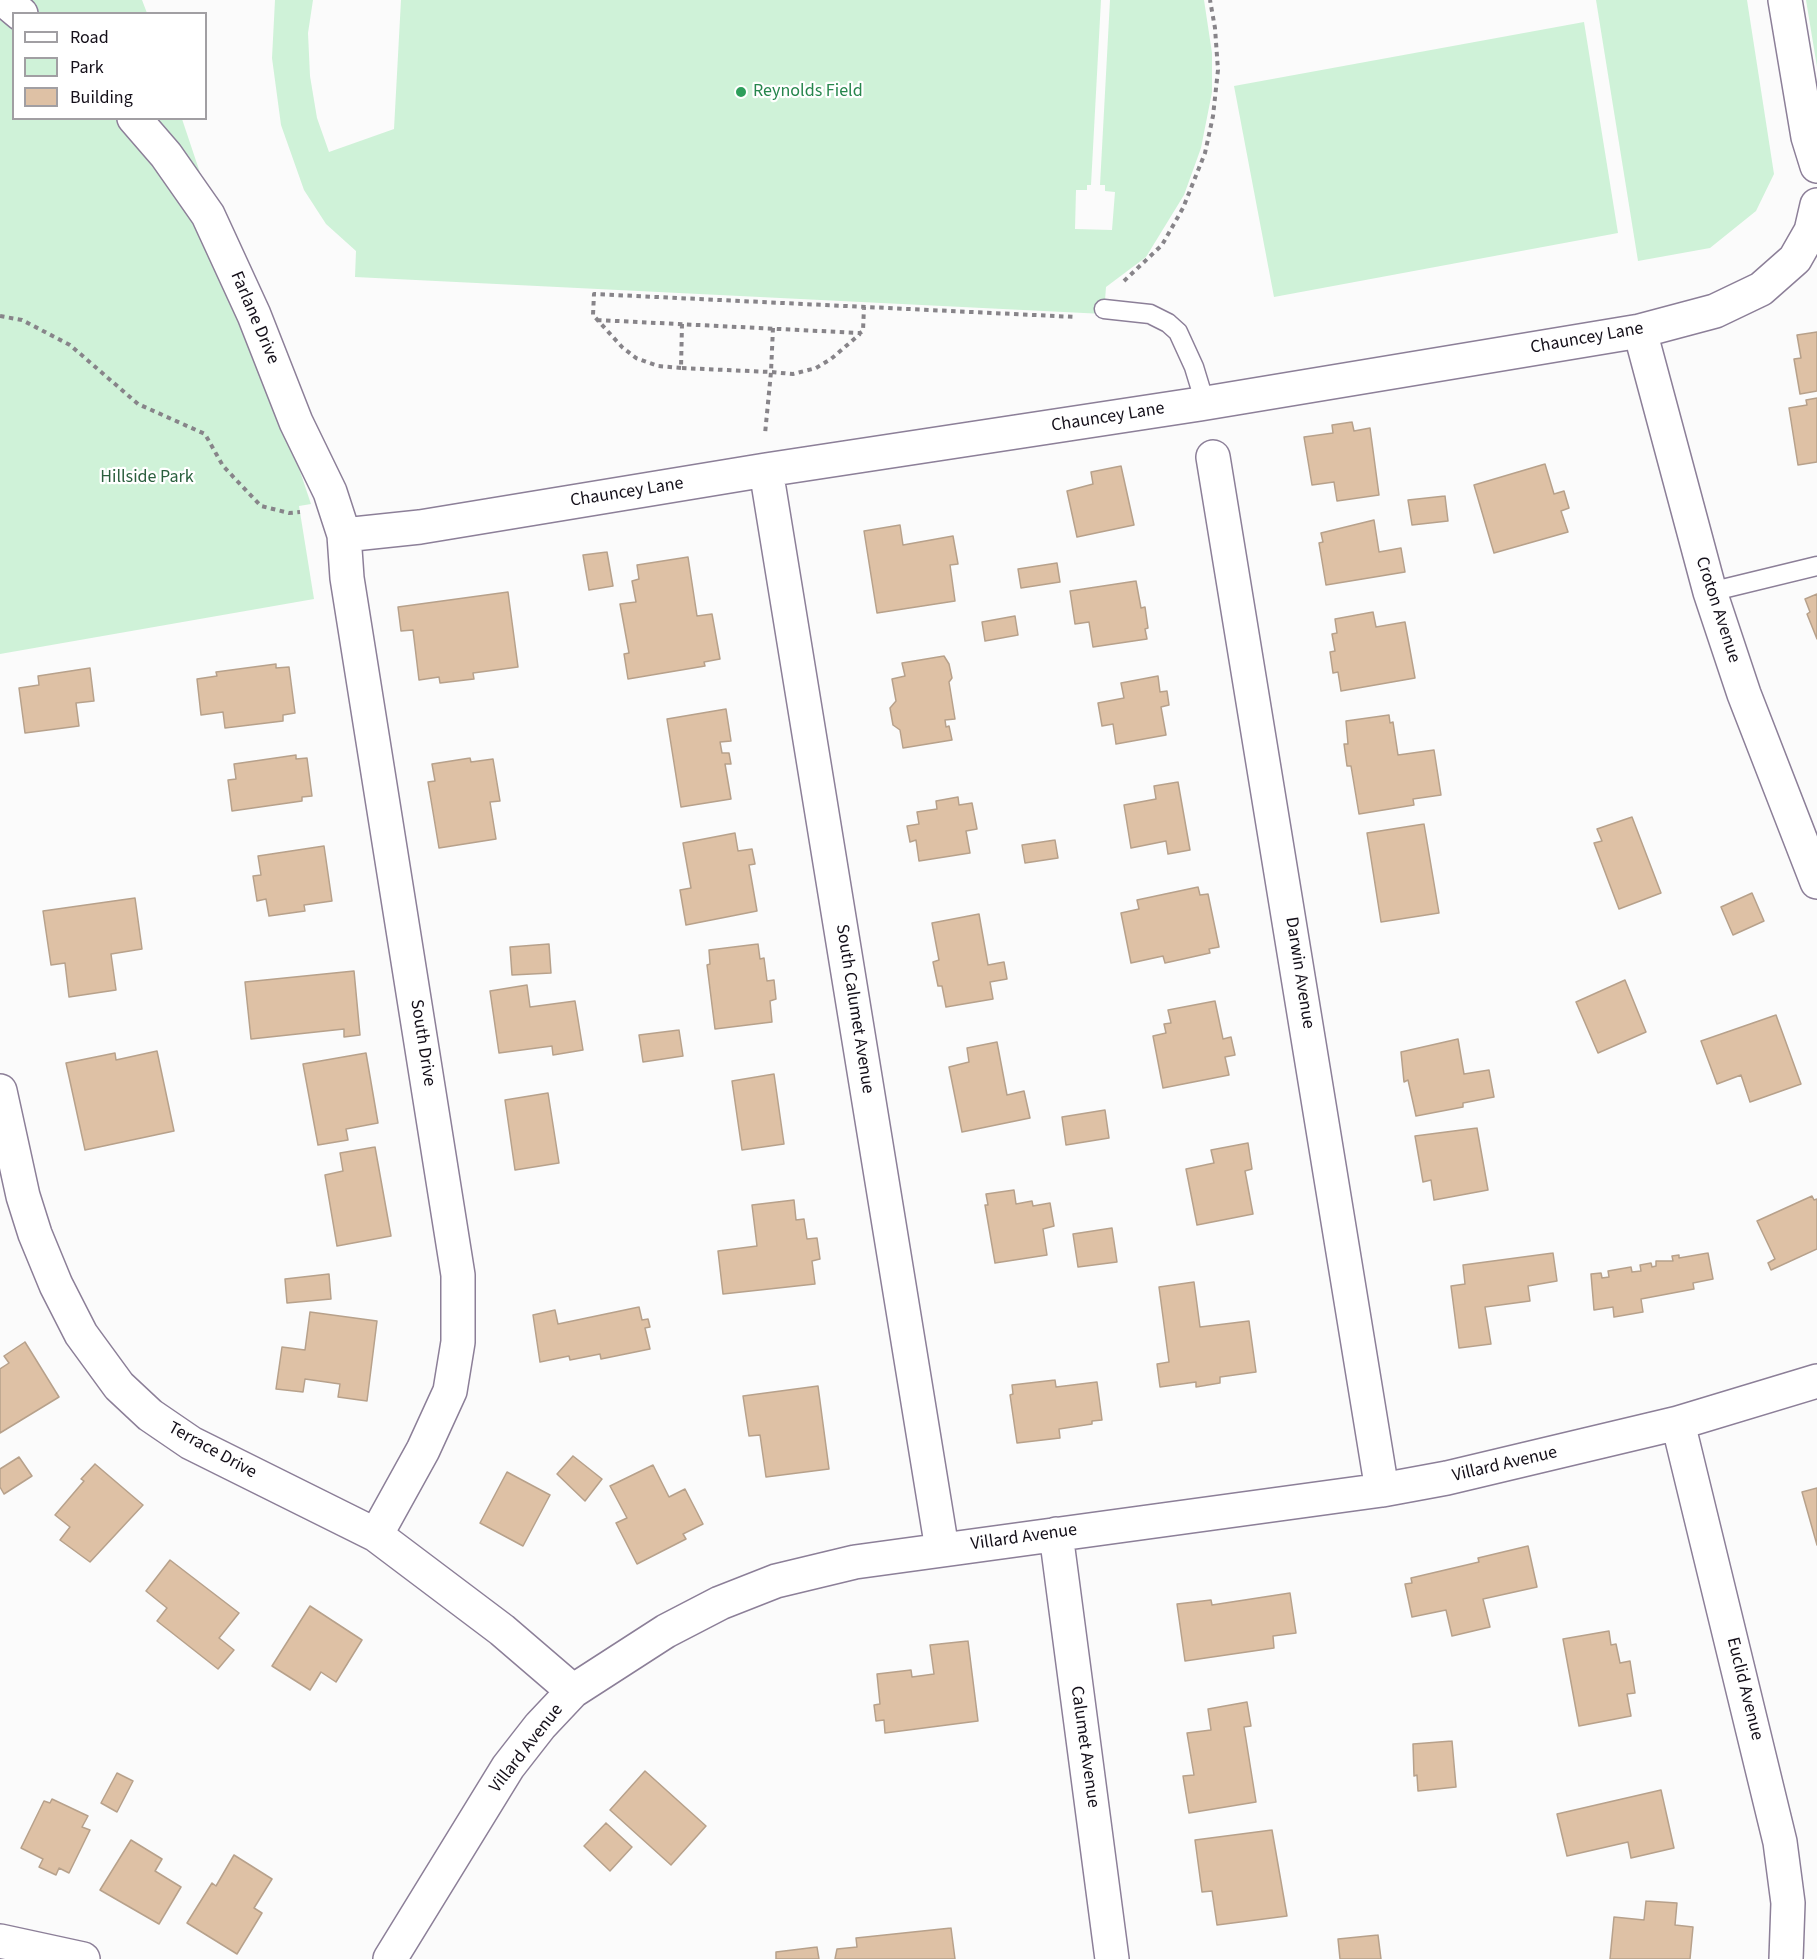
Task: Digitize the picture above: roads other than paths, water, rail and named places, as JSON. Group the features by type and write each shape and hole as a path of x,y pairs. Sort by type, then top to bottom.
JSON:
{"street":[{"path":"4,0 19,12"},
{"path":"1785,0 1806,127 1817,166"},
{"name":"Farlane Drive","path":"136,120 166,155 208,215 254,315 296,422 330,492 339,523"},
{"name":"Chauncey Lane","path":"339,523 420,527 765,454 1204,403 1640,331 1715,311 1761,289 1795,259 1810,231 1817,205"},
{"name":"Croton Avenue","path":"1640,331 1710,592 1744,694 1817,882"},
{"name":"South Calumet Avenue","path":"765,454 942,1549"},
{"name":"Darwin Avenue","path":"1213,457 1382,1490"},
{"name":"South Drive","path":"339,523 458,1275 458,1341 450,1391 423,1450 376,1535"},
{"name":"Terrace Drive","path":"0,1091 23,1196 39,1245 81,1334 119,1386 150,1415 191,1443 376,1535 502,1630 573,1691"},
{"name":"Villard Avenue","path":"390,1959 508,1767 540,1726 573,1691 666,1631 720,1603 776,1581 855,1562 1382,1490 1511,1464 1678,1423 1817,1381"},
{"name":"Euclid Avenue","path":"1678,1423 1780,1842 1788,1903 1786,1959"},
{"name":"Calumet Avenue","path":"1056,1534 1112,1959"},
{"path":"0,1941 82,1959"}],"lane":[{"path":"1106,309 1150,314 1168,323 1178,332 1186,345 1204,403"},
{"path":"1710,592 1817,566"}],"place":[{"name":"Reynolds Field","path":"741,92"}],"park label":[{"name":"Hillside Park","path":"147,478"}]}
